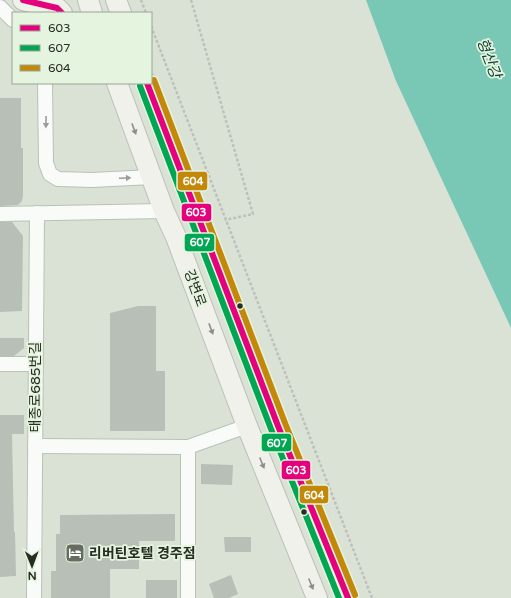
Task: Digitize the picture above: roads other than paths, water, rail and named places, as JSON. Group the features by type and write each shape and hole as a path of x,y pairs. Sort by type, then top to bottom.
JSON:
{"street":[{"path":"23,0 57,8 61,12"},
{"path":"88,0 92,12"},
{"path":"116,0 120,12"},
{"path":"0,7 12,19"},
{"path":"45,84 46,163 50,174 58,179 92,180 152,177"},
{"name":"강변로","path":"147,84 278,426 348,598"},
{"name":"강변로","path":"116,86 176,237 247,426 317,598"},
{"path":"0,214 164,210"},
{"name":"태종로685번길","path":"34,598 37,213"},
{"path":"0,364 35,364"},
{"path":"35,446 188,447 247,426"},
{"path":"188,447 188,598"}],"water":[{"name":"형산강","path":"366,0 511,0 511,328 396,81"}],"place":[{"name":"리버틴호텔 경주점","path":"75,553"}]}
